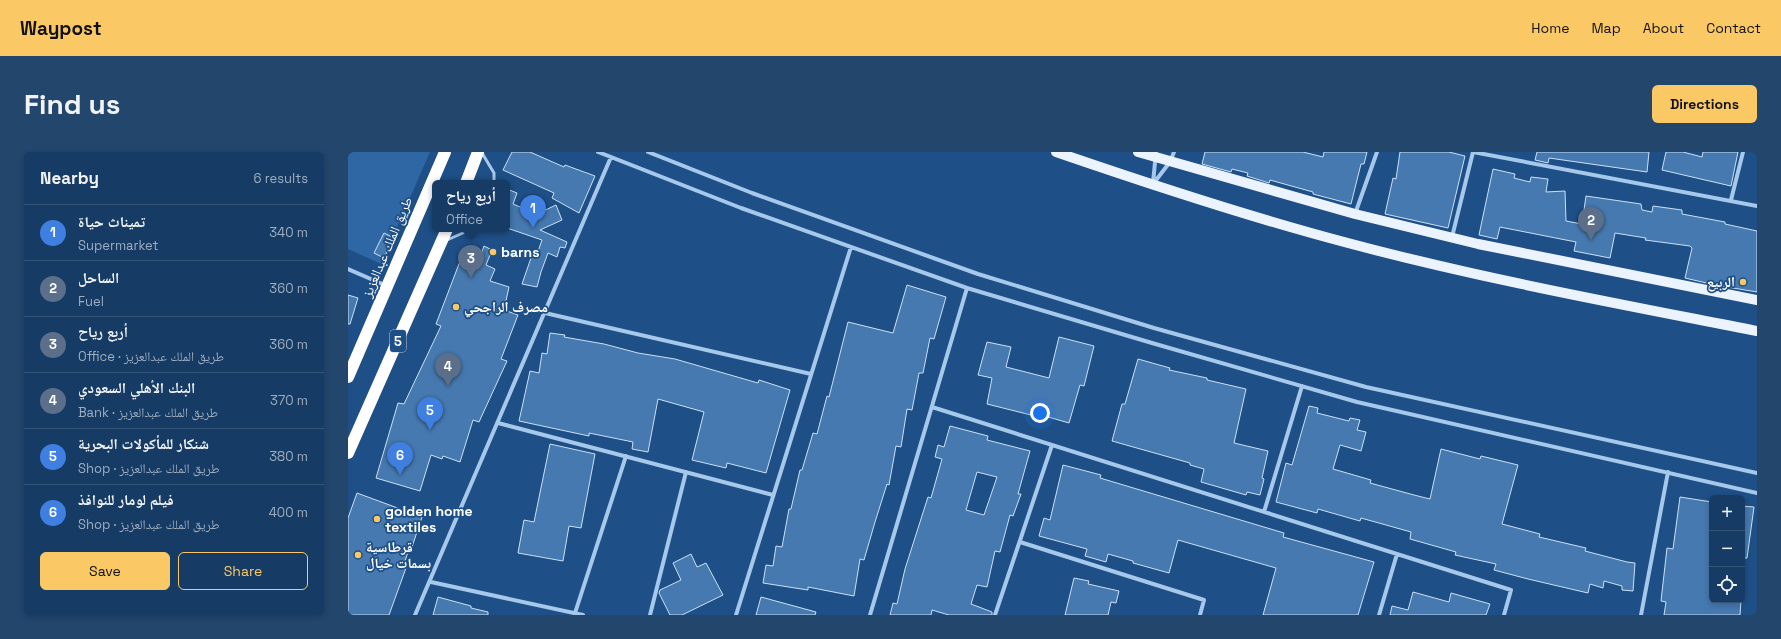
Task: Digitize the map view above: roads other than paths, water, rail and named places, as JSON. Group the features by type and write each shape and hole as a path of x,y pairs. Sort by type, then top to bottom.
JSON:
{"highway":[{"name":"طريق الملك عبدالعزيز","path":"432,180 444,152"},
{"path":"467,180 478,152"},
{"name":"طريق الملك عبدالعزيز","path":"348,377 432,180"},
{"name":"5","path":"348,453 446,232"}],"main road":[{"path":"1056,152 1153,184 1348,243 1486,276 1757,332"},
{"path":"1138,152 1156,155 1170,162 1355,214 1452,238 1661,282 1757,300"}],"street":[{"path":"598,152 741,208 967,288 1152,343 1364,403 1757,493"},
{"path":"648,152 759,196 978,274 1154,328 1366,387 1757,473"},
{"path":"1153,184 1170,162 1174,152"},
{"path":"1355,214 1376,152"},
{"path":"1452,238 1473,152 1757,206"},
{"path":"1731,200 1743,152"},
{"path":"1153,184 1156,155"},
{"path":"415,615 611,157"},
{"path":"736,615 851,247"},
{"path":"348,269 387,286"},
{"path":"870,615 967,288"},
{"path":"545,313 811,374"},
{"path":"1264,512 1302,386"},
{"path":"932,407 1511,590 1504,615"},
{"path":"498,423 773,495"},
{"path":"995,615 1052,445"},
{"path":"575,613 626,456"},
{"path":"650,615 686,472"},
{"path":"1641,615 1668,472"},
{"path":"1020,542 1204,600 1200,615"},
{"path":"1378,615 1398,554"},
{"path":"430,582 583,615"}],"lane":[{"path":"482,152 484,159 494,173 494,180"},
{"path":"439,246 449,239 465,232"}],"place":[{"name":"تميناث حياة","path":"533,228"},
{"name":"الساحل","path":"1591,240"},
{"name":"barns","path":"493,252"},
{"name":"أربع رياح","path":"471,278"},
{"name":"الربيع","path":"1743,282"},
{"name":"مصرف الراجحي","path":"456,307"},
{"name":"البنك الأهلي السعودي","path":"448,386"},
{"name":"شنكار للمأكولات البحرية","path":"430,430"},
{"name":"فيلم لومار للنوافذ","path":"400,475"},
{"name":"golden home textiles","path":"377,519"},
{"name":"قرطاسية بسمات خيال","path":"358,555"}]}
